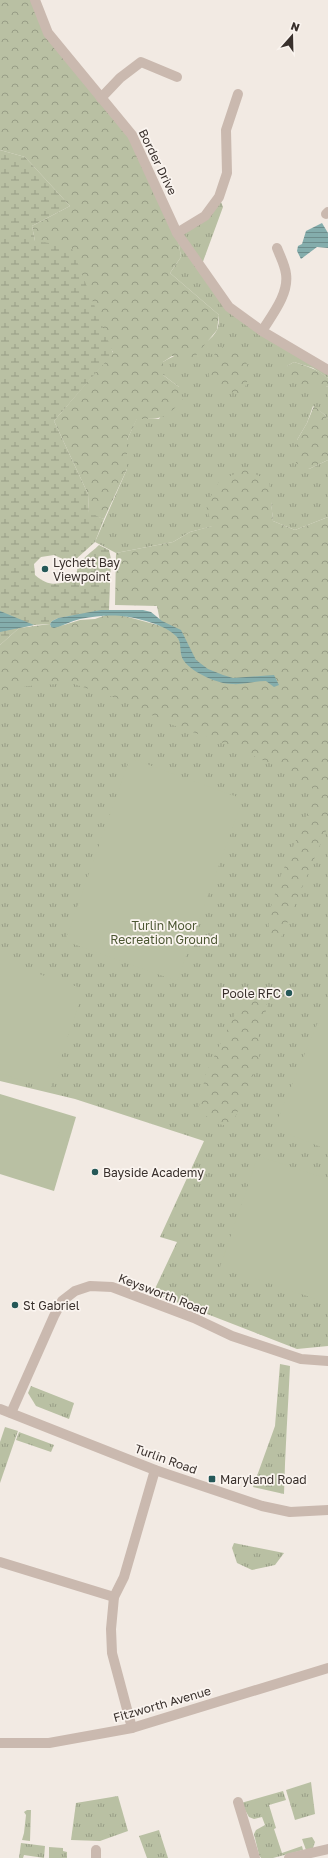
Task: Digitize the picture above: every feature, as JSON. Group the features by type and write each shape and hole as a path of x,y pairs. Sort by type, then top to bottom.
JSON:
{"street":[{"name":"Border Drive","path":"35,0 48,33 132,135 177,233 229,307 262,331 328,370"},
{"path":"101,98 120,78 141,62 177,76"},
{"path":"177,233 205,216 219,197 226,173 226,130 238,94"},
{"path":"262,331 279,303 285,286 286,275 277,248"},
{"name":"Keysworth Road","path":"11,1413 62,1301 75,1291 90,1286 112,1287 194,1318 232,1336 301,1359 328,1361"},
{"name":"Turlin Road","path":"0,1409 155,1470 262,1506 290,1512 328,1510"},
{"path":"132,1728 112,1653 111,1628 114,1597 124,1577 155,1470"},
{"path":"0,1562 114,1597"},
{"name":"Fitzworth Avenue","path":"0,1744 49,1743 132,1728 328,1668"},
{"path":"238,1802 255,1858"},
{"path":"289,1858 328,1849"}],"green space":[{"path":"0,0 35,0 48,33 117,115 177,233 181,257 170,273 219,315 217,330 192,360 172,356 163,362 163,375 179,387 183,399 168,414 152,419 137,419 127,440 127,469 104,519 89,514 88,494 54,421 113,352 35,241 32,226 70,206 25,157 0,150"},
{"path":"0,150 25,157 70,206 32,226 35,241 71,246 113,353 54,421 88,494 89,513 104,519 95,542 75,560 65,560 54,555 41,557 34,564 35,575 46,582 56,584 77,576 78,567 81,562 99,545 109,550 111,559 109,610 58,618 50,624 19,628 0,645"},
{"path":"219,197 223,207 201,267 229,307 328,369 328,378 313,368 294,362 287,366 328,387 328,420 325,415 313,406 307,423 297,440 309,469 328,460 328,517 295,530 273,521 271,502 213,526 190,532 173,542 116,553 95,542 127,469 127,440 137,418 159,419 179,387 163,375 163,362 200,346 213,336 218,328 219,315 170,273 181,257 177,233 205,216"},
{"path":"223,347 242,353 245,359 248,369 248,378 242,394 222,391 210,382 210,362 215,354"},
{"path":"294,362 320,372 328,378 328,387 307,387 290,377 287,366"},
{"path":"314,406 325,415 328,420 328,460 309,469 296,463 297,440 307,423"},
{"path":"245,470 269,480 273,521 295,530 328,517 328,826 280,940 276,942 270,940 268,916 281,875 308,812 315,790 278,767 229,745 170,724 119,699 71,683 15,687 0,693 0,645 19,628 50,624 51,627 80,620 95,619 106,615 117,614 161,626 157,606 115,605 116,553 173,542 190,532 212,526 206,505 220,480"},
{"name":"Turlin Moor Recreation Ground","path":"50,664 328,783 328,1346 297,1349 153,1293 177,1242 160,1237 204,1141 75,1099 0,1081 0,676"},
{"path":"130,758 243,799 177,981 65,941"},
{"path":"0,961 84,989 50,1090 0,1073"},
{"path":"244,996 268,1005 258,1034 260,1041 259,1061 231,1127 219,1124 198,1111 206,1073"},
{"path":"328,998 328,1150 274,1128"},
{"path":"0,1094 76,1117 54,1191 0,1174"},
{"path":"258,1156 328,1179 328,1303 220,1267"},
{"path":"280,1364 290,1366 284,1494 253,1487 275,1426"},
{"path":"31,1386 74,1403 69,1419 36,1406 28,1393"},
{"path":"5,1427 18,1431 0,1483 0,1442"},
{"path":"19,1432 54,1445 51,1452 16,1440"},
{"path":"234,1543 284,1553 275,1565 252,1570 237,1563 232,1548"},
{"path":"311,1782 315,1814 295,1820 286,1790"},
{"path":"283,1791 286,1800 269,1805 276,1828 274,1829 282,1853 302,1846 303,1850 273,1858 261,1858 254,1834 256,1830 265,1825 262,1817 254,1819 249,1817 241,1803"},
{"path":"118,1796 128,1831 100,1841 71,1840 76,1803"},
{"path":"31,1810 30,1841 22,1840 26,1815 24,1812"},
{"path":"159,1830 168,1858 147,1858 139,1836"},
{"path":"312,1837 315,1842 313,1848 306,1850 302,1839"},
{"path":"21,1843 45,1846 44,1858 24,1855 23,1858 19,1858"},
{"path":"49,1847 63,1848 63,1851 67,1852 67,1858 49,1858"}],"water":[{"path":"322,223 328,233 328,248 317,247 301,259 297,251 298,246 302,244 306,231"},
{"path":"101,610 143,610 151,612 162,621 181,630 196,660 208,669 233,678 274,675 279,685 274,687 266,681 226,684 199,674 182,658 178,638 173,633 158,625 146,621 121,616 98,616 80,619 54,628 51,627 50,624 58,618"},
{"path":"0,611 34,625 0,632"}],"place":[{"name":"Lychett Bay Viewpoint","path":"45,569"},
{"name":"Poole RFC","path":"289,993"},
{"name":"Bayside Academy","path":"95,1172"},
{"name":"St Gabriel","path":"15,1305"},
{"name":"Maryland Road","path":"212,1479"}]}
